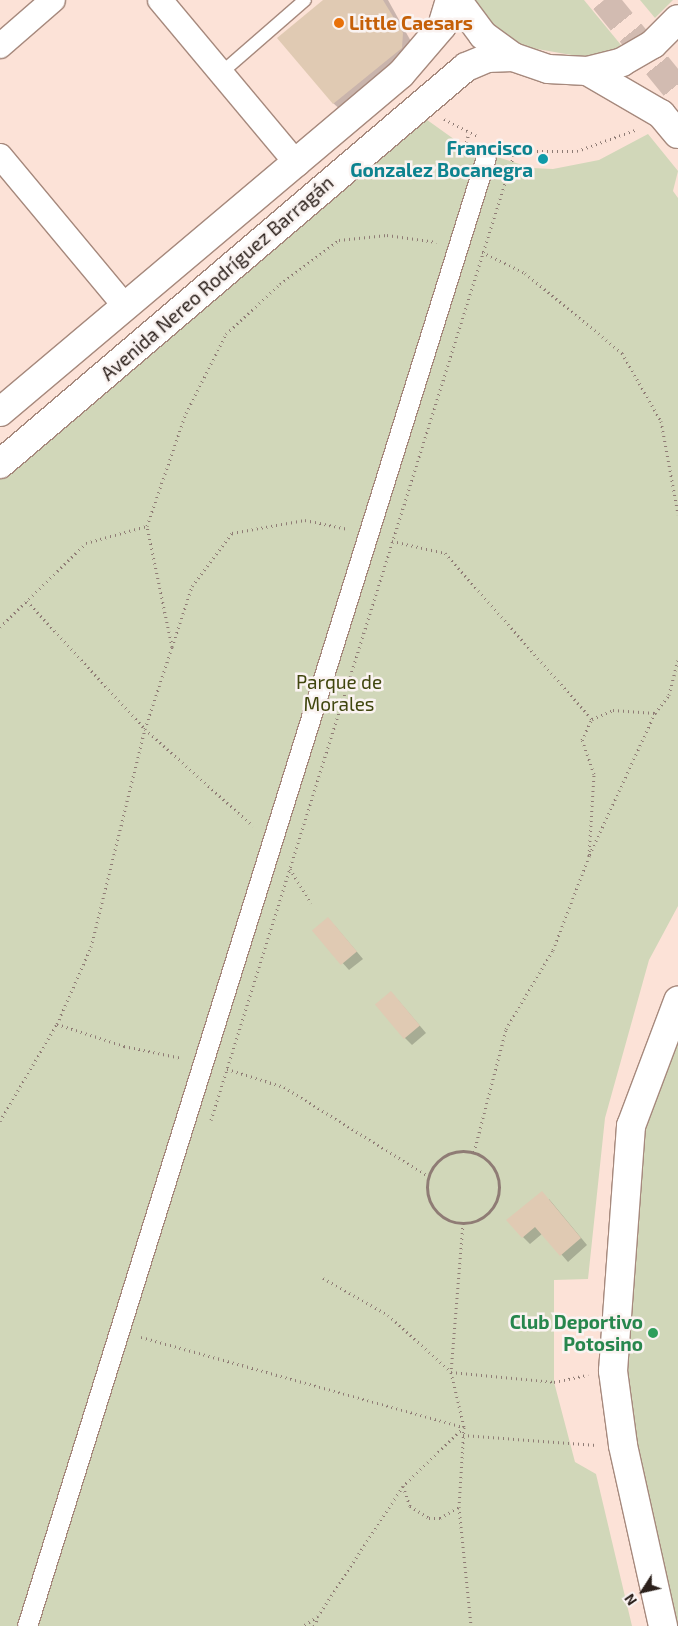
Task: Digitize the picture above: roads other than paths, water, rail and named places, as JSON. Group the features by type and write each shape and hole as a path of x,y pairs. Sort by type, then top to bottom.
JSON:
{"street":[{"path":"0,46 53,0"},
{"path":"160,0 297,164"},
{"name":"Avenida Nereo Rodríguez Barragán","path":"0,412 297,164 401,74 442,26 450,0"},
{"path":"457,0 483,35 513,57 548,69 587,71 622,62 653,44 678,19"},
{"name":"Avenida Nereo Rodríguez Barragán","path":"0,464 423,101 466,67 487,58 513,57"},
{"path":"587,71 669,124"},
{"path":"27,1626 489,146"},
{"path":"0,156 125,306"},
{"path":"663,1626 624,1445 613,1371 631,1126 678,1001"}],"lane":[{"path":"221,73 305,0"}],"tunnel":[{"path":"604,0 678,91"}],"place":[{"name":"Little Caesars","path":"339,23"},
{"name":"Francisco Gonzalez Bocanegra","path":"543,159"},
{"name":"Club Deportivo Potosino","path":"653,1333"}],"park label":[{"name":"Parque de Morales","path":"339,693"}]}
